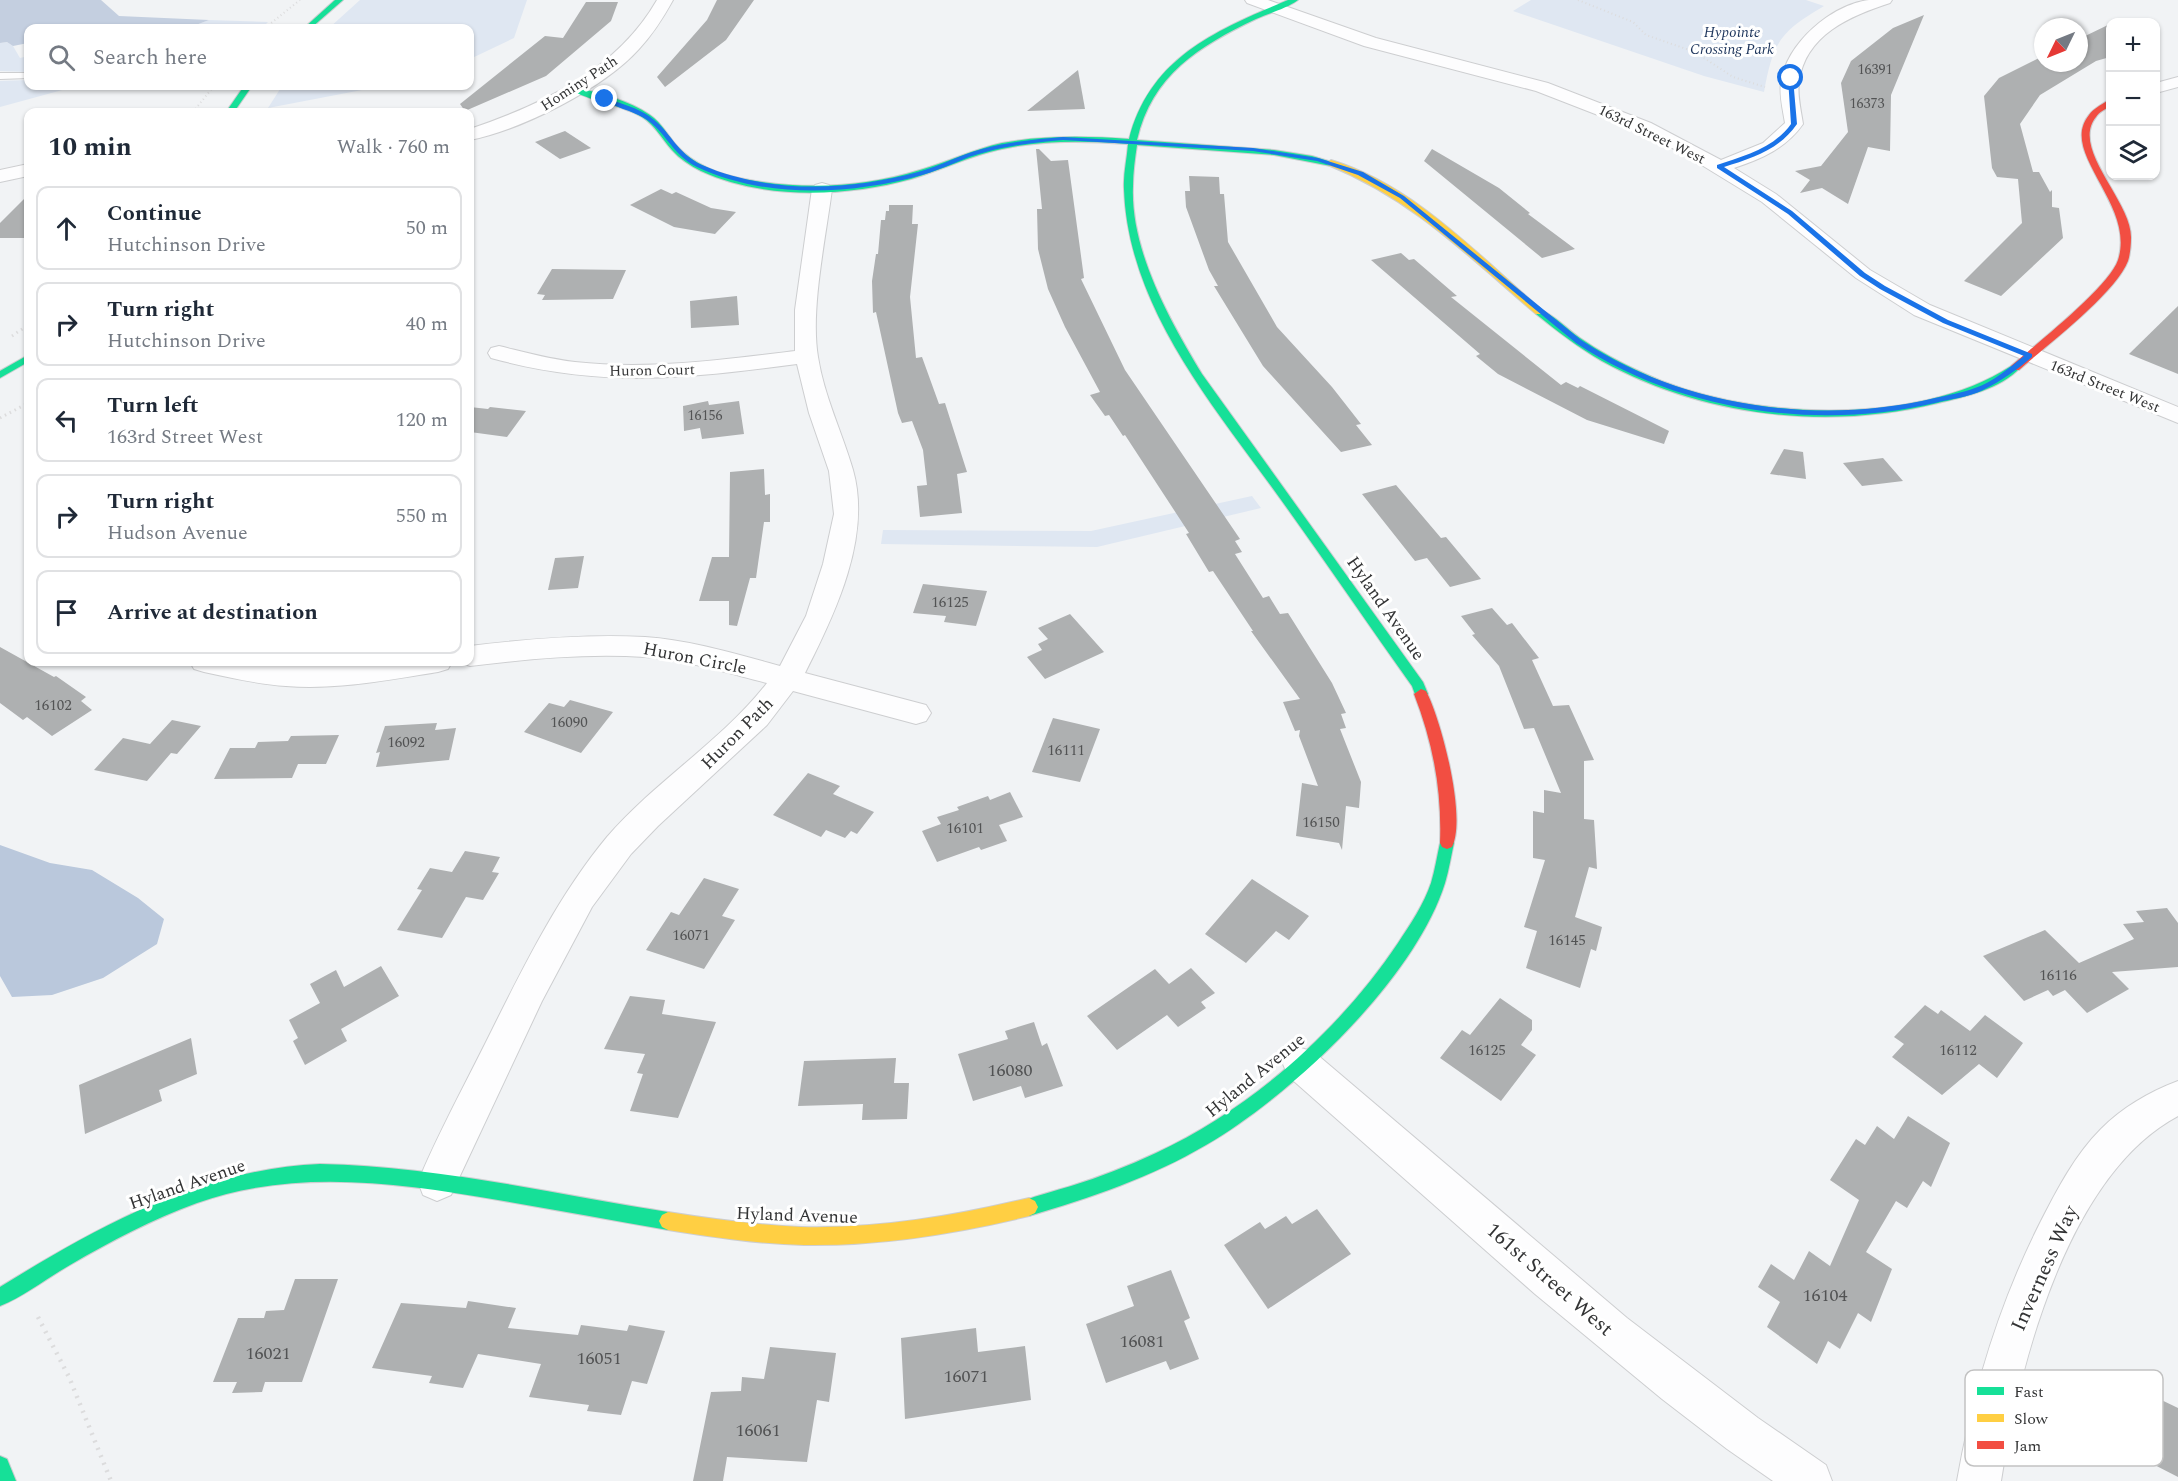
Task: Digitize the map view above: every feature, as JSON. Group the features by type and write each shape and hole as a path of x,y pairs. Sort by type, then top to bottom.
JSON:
{"street":[{"path":"312,24 339,0"},
{"name":"Hominy Path","path":"474,134 519,118 574,89 605,69 636,42 659,13 665,0"},
{"name":"163rd Street West","path":"1253,0 1370,42 1476,68 1564,94 1645,127 1719,166 1790,213 1855,268 1882,287 1946,321 2178,416"},
{"name":"Hyland Avenue","path":"0,1297 64,1257 158,1209 242,1181 285,1174 328,1172 437,1182 729,1230 834,1237 909,1232 1017,1211 1137,1171 1207,1136 1231,1121 1301,1064 1377,986 1412,937 1437,886 1446,858 1450,783 1438,733 1418,685 1206,387 1158,306 1130,225 1125,198 1125,170 1131,141 1146,99 1167,74 1218,37 1294,0"},
{"path":"1719,166 1761,153 1780,140 1794,124 1791,78 1799,55 1815,34 1840,17 1884,0"},
{"path":"2160,87 2177,83"},
{"path":"574,89 624,106 646,117 663,131 677,151 709,170 754,183 822,189 900,179 984,150 1040,140 1082,138 1278,152 1318,160 1361,174 1402,197 1599,356 1670,387 1773,409 1835,414 1904,408 1978,390 1993,383 2030,356 2109,283 2126,256 2128,238 2126,220 2090,158 2085,141 2085,126 2088,119 2106,106"},
{"path":"233,108 246,90"},
{"path":"0,176 24,172"},
{"name":"Huron Path","path":"437,1182 529,991 580,897 620,845 647,817 757,717 788,677 820,616 836,564 847,514 841,471 821,413 806,356 806,310 822,189"},
{"name":"Huron Court","path":"499,353 577,370 636,372 715,368 806,356"},
{"path":"0,375 24,360"},
{"name":"Huron Circle","path":"474,655 545,647 646,647 711,658 916,713"},
{"path":"225,666 268,674 303,676 345,674 407,666"},
{"name":"161st Street West","path":"1301,1064 1625,1343 1690,1396 1810,1481"},
{"name":"Inverness Way","path":"2003,1370 2015,1328 2043,1258 2074,1199 2107,1148 2129,1127 2160,1106 2178,1098"},
{"path":"0,1466 6,1481"},
{"name":"Inverness Way","path":"1979,1481 1982,1466"}],"lane":[{"path":"0,76 24,76"}],"path":[{"path":"270,24 300,0"},
{"path":"1578,0 1634,22 1646,35 1695,52 1733,77 1770,88"},
{"path":"196,108 211,90"},
{"path":"9,338 24,328"},
{"path":"0,418 24,405"},
{"path":"19,1286 50,1337 73,1386 111,1481"}],"green space":[{"path":"360,0 527,0 514,38 474,57 474,24 333,24"},
{"name":"Hypointe Crossing Park","path":"1531,0 1806,0 1824,6 1797,23 1781,40 1771,61 1764,92 1704,76 1513,11"},
{"path":"209,20 268,22 266,24 198,24"},
{"path":"7,42 13,46 20,58 24,57 24,72 0,71 0,43"},
{"path":"24,80 24,90 62,90 0,107 0,81"},
{"path":"279,90 362,90 268,108"},
{"path":"1252,496 1261,508 1097,547 881,544 883,530 1091,531"}],"shaded area":[{"path":"0,0 101,0 119,16 209,20 198,24 24,24 24,44 13,46 7,42 0,43"},
{"path":"0,845 50,863 92,870 138,898 164,919 157,944 103,978 52,995 12,997 0,976"}],"building":[{"path":"717,0 754,0 726,40 665,87 657,77 707,20"},
{"path":"586,2 618,2 611,21 546,76 472,108 463,108 460,104 545,36 563,38"},
{"path":"1924,15 1891,95 1890,151 1868,147 1848,204 1822,188 1800,193 1810,180 1795,171 1821,166 1848,132 1841,83 1851,61 1893,28"},
{"path":"2106,26 2106,58 2088,66 2088,35"},
{"path":"2034,60 2034,72 2078,72 2040,95 2020,124 2033,172 2039,172 2050,192 2052,190 2052,207 2059,208 2063,238 2001,296 1964,281 2022,223 2018,179 1997,177 1992,168 1984,96 1999,78"},
{"path":"1078,70 1085,109 1027,111"},
{"path":"565,131 591,148 560,159 535,142"},
{"path":"1036,149 1039,149 1051,161 1068,160 1084,278 1081,279 1125,370 1240,539 1235,541 1242,552 1235,554 1263,598 1269,596 1280,614 1288,613 1332,683 1346,713 1341,714 1346,728 1340,729 1361,782 1359,808 1346,806 1342,850 1339,843 1296,836 1302,783 1318,786 1299,736 1300,730 1295,731 1283,702 1300,699 1251,631 1253,631 1213,571 1209,572 1186,534 1189,533 1125,435 1123,436 1109,415 1105,416 1090,395 1100,392 1065,327 1048,289 1038,249 1037,209 1042,209"},
{"path":"1432,149 1499,188 1530,213 1528,214 1575,249 1542,258 1424,161"},
{"path":"1189,176 1219,177 1220,194 1224,194 1228,242 1277,327 1332,387 1361,424 1356,425 1372,445 1341,452 1263,366 1214,286 1218,286 1209,270 1186,207 1185,191 1190,191"},
{"path":"661,189 672,194 676,192 711,208 736,212 715,234 674,227 630,205"},
{"path":"24,199 24,238 0,238 0,223"},
{"path":"889,205 913,205 912,224 918,224 910,297 916,358 922,357 939,404 945,403 967,472 957,474 962,513 920,517 917,486 927,485 923,450 912,421 902,423 898,413 876,312 873,313 872,281 876,254 878,254 881,220 885,220"},
{"path":"1401,253 1409,260 1414,259 1457,296 1451,297 1561,385 1566,382 1578,388 1580,386 1669,431 1664,444 1587,420 1498,374 1476,356 1480,354 1371,260"},
{"path":"552,269 626,270 613,299 542,300 545,295 537,294"},
{"path":"737,296 739,325 691,328 690,301"},
{"path":"2178,306 2178,374 2129,354"},
{"path":"708,401 709,405 739,401 744,434 702,439 700,428 684,431 683,406"},
{"path":"474,407 526,411 507,437 474,433"},
{"path":"1784,449 1803,452 1806,479 1770,474"},
{"path":"1883,458 1903,481 1862,486 1843,463"},
{"path":"764,469 765,495 770,494 770,522 764,522 756,578 750,578 737,626 729,625 729,601 699,601 712,557 729,557 730,472"},
{"path":"1396,485 1441,538 1446,537 1481,579 1450,587 1427,558 1415,561 1362,494"},
{"path":"584,556 578,588 548,590 555,558"},
{"path":"923,584 987,591 976,626 944,622 946,616 913,613"},
{"path":"1492,608 1507,625 1512,623 1539,658 1532,660 1553,706 1569,705 1594,760 1584,761 1584,819 1594,820 1597,869 1589,867 1575,917 1602,927 1596,951 1591,949 1580,988 1526,968 1537,931 1524,927 1545,860 1533,858 1533,811 1544,813 1544,790 1561,793 1534,728 1524,729 1499,666 1472,635 1475,634 1461,616"},
{"path":"1070,614 1104,652 1045,679 1027,657 1042,650 1038,644 1048,639 1038,628"},
{"path":"0,647 24,660 24,666 34,666 56,676 86,697 81,701 92,710 52,736 27,717 23,720 0,703"},
{"path":"570,700 613,712 581,753 524,732 549,703 564,707"},
{"path":"1053,718 1100,729 1080,782 1032,772"},
{"path":"172,720 201,726 177,754 171,753 147,781 94,770 123,738 150,744"},
{"path":"437,723 435,730 456,728 449,760 376,767 380,752 376,753 385,726"},
{"path":"339,735 326,764 298,764 292,778 214,779 230,748 255,748 258,742 288,741 291,736"},
{"path":"808,773 840,786 833,794 874,812 857,834 851,831 845,838 826,830 821,837 773,815"},
{"path":"1010,792 1023,817 999,825 1007,841 981,850 979,847 937,862 922,831 941,824 937,817 959,810 957,807 988,796 990,800"},
{"path":"465,851 500,857 492,872 499,873 483,900 466,897 442,938 397,930 422,890 417,889 430,868 452,872"},
{"path":"704,878 739,889 722,916 735,920 704,969 646,950 671,912 679,915"},
{"path":"1252,879 1309,916 1289,940 1276,931 1246,963 1205,934"},
{"path":"2167,908 2178,923 2178,967 2112,972 2129,989 2087,1013 2065,990 2053,996 2048,990 2024,1001 1983,956 2045,930 2079,963 2134,939 2123,924 2144,922 2136,911"},
{"path":"381,966 399,996 341,1029 347,1041 305,1065 293,1041 298,1038 289,1020 320,1003 310,984 336,970 344,987"},
{"path":"1191,968 1215,993 1201,1002 1206,1008 1178,1027 1167,1015 1117,1050 1087,1016 1155,969 1169,984"},
{"path":"630,996 665,1000 662,1014 716,1022 678,1118 630,1111 643,1074 637,1073 645,1054 604,1049"},
{"path":"1500,998 1532,1020 1532,1030 1521,1045 1536,1055 1501,1101 1440,1058 1462,1030 1470,1035"},
{"path":"1925,1005 1938,1014 1941,1010 1970,1031 1985,1015 2023,1043 1997,1078 1979,1064 1942,1095 1892,1057 1904,1044 1894,1037"},
{"path":"1034,1022 1042,1046 1047,1043 1063,1086 1025,1098 1021,1086 973,1101 958,1054 1008,1039 1005,1031"},
{"path":"191,1038 197,1074 159,1090 162,1101 85,1134 79,1085"},
{"path":"896,1058 894,1083 909,1083 907,1119 862,1120 863,1104 798,1106 804,1061"},
{"path":"1908,1116 1950,1143 1931,1187 1923,1181 1907,1208 1896,1201 1866,1252 1892,1269 1871,1322 1858,1313 1840,1349 1828,1341 1817,1364 1767,1327 1780,1302 1758,1287 1771,1264 1794,1280 1809,1251 1830,1266 1859,1200 1830,1180 1856,1139 1865,1145 1877,1126 1894,1139"},
{"path":"1317,1209 1351,1254 1268,1309 1224,1245 1260,1222 1265,1229 1286,1216 1292,1224"},
{"path":"1171,1270 1190,1318 1184,1321 1199,1359 1170,1370 1166,1361 1106,1383 1086,1324 1134,1306 1127,1286"},
{"path":"295,1279 338,1279 302,1382 265,1382 262,1392 232,1393 237,1382 213,1382 238,1318 264,1318 266,1311 284,1310"},
{"path":"468,1301 516,1308 508,1328 578,1335 581,1325 627,1331 629,1325 665,1331 647,1384 632,1381 621,1415 587,1411 589,1405 529,1397 541,1364 478,1354 463,1388 429,1383 432,1376 372,1368 401,1303 466,1308"},
{"path":"976,1328 978,1352 1025,1346 1031,1400 905,1419 901,1338"},
{"path":"770,1347 836,1353 829,1402 817,1400 807,1462 727,1457 723,1481 693,1481 711,1392 741,1391 742,1377 764,1379"},
{"path":"2163,1401 2178,1408 2178,1477 2157,1466 2163,1466"}],"traffic: fast":[{"path":"312,24 339,0"},
{"path":"1294,0 1235,26 1197,48 1164,76 1151,93 1142,109 1133,139 1128,188 1134,236 1149,283 1171,330 1197,374 1418,685 1421,694"},
{"path":"574,89 638,111 656,124 679,153 703,169 732,179 776,187 824,189 875,184 908,177 1002,146 1068,139 1255,150 1331,163"},
{"path":"233,108 245,90"},
{"path":"1539,312 1597,354 1641,377 1719,402 1760,409 1802,413 1843,413 1922,404 1982,387 2015,368"},
{"path":"0,375 24,360"},
{"path":"1029,1207 1117,1178 1181,1150 1237,1116 1275,1086 1315,1051 1354,1012 1389,970 1418,927 1438,884 1447,843"},
{"path":"0,1297 64,1258 164,1207 235,1183 296,1173 343,1173 462,1186 668,1221"},
{"path":"0,1466 6,1481"}],"traffic: slow":[{"path":"1331,163 1361,175 1416,208 1539,312"},
{"path":"668,1221 756,1233 834,1236 932,1227 1029,1207"}],"traffic: jam":[{"path":"2015,368 2106,287 2123,261 2127,236 2121,213 2088,152 2084,134 2091,117 2106,105"},
{"path":"1421,694 1440,749 1448,803 1447,843"}],"route":[{"path":"605,99 631,108 646,117 663,131 677,151 699,166 738,179 782,187 822,189 880,183 921,173 984,150 1040,140 1082,138 1253,149 1318,160 1377,181 1402,197 1599,356 1670,387 1762,408 1835,414 1904,408 1978,390 2009,373 2030,356 1922,310 1882,287 1790,213 1719,166 1753,157 1771,147 1788,132 1794,124 1791,78"}]}
